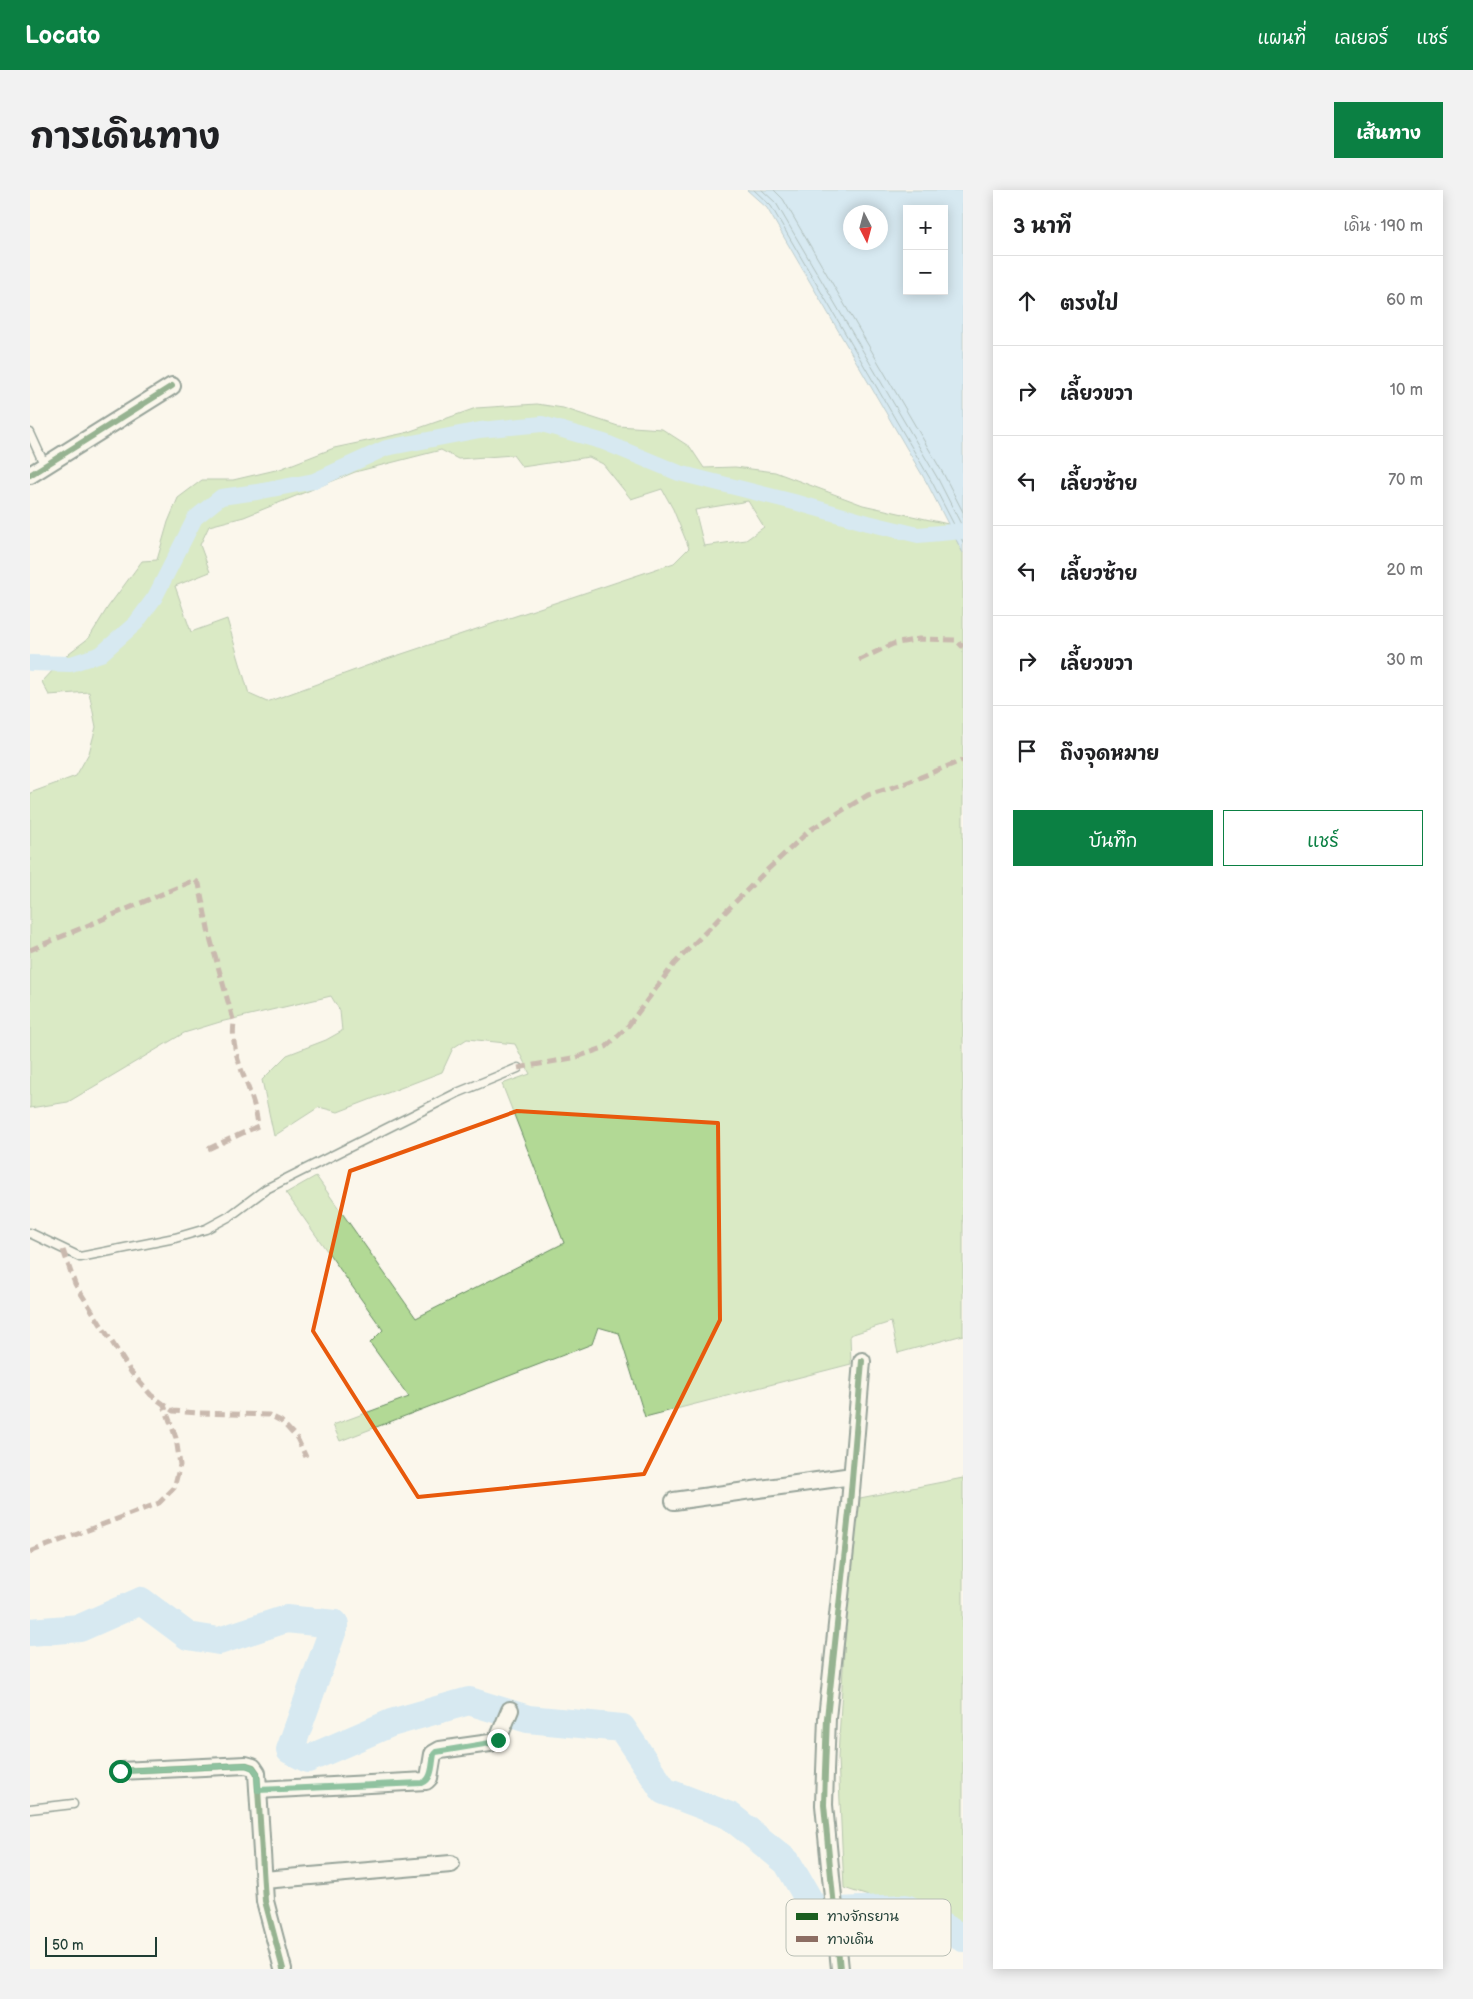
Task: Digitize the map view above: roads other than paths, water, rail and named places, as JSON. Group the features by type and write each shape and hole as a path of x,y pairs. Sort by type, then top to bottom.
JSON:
{"street":[{"path":"30,475 46,467 172,386"},
{"path":"833,1899 824,1805 827,1718 862,1361"},
{"path":"674,1501 852,1476"},
{"path":"258,1790 426,1782 429,1778 436,1752 498,1740 510,1710"},
{"path":"120,1771 246,1765 253,1768 257,1773 265,1901 283,1969"},
{"path":"264,1880 451,1864"},
{"path":"839,1956 840,1969"}],"lane":[{"path":"30,433 46,467"},
{"path":"30,1233 80,1257 166,1240 206,1229 230,1216 266,1189 290,1176 457,1093 518,1068"},
{"path":"30,1809 73,1804"}],"water":[{"path":"747,190 963,190 963,553 928,485 767,208"}],"waterway":[{"path":"30,663 71,664 101,654 136,623 155,597 195,518 221,497 314,481 386,448 480,430 542,424 604,442 679,473 868,523 918,535 963,531"},
{"path":"30,1632 80,1628 141,1601 188,1636 219,1641 286,1619 335,1624 290,1750 308,1759 391,1723 469,1701 528,1719 622,1728 664,1791 730,1816 787,1862 808,1899"},
{"path":"951,1932 963,1938"}]}
